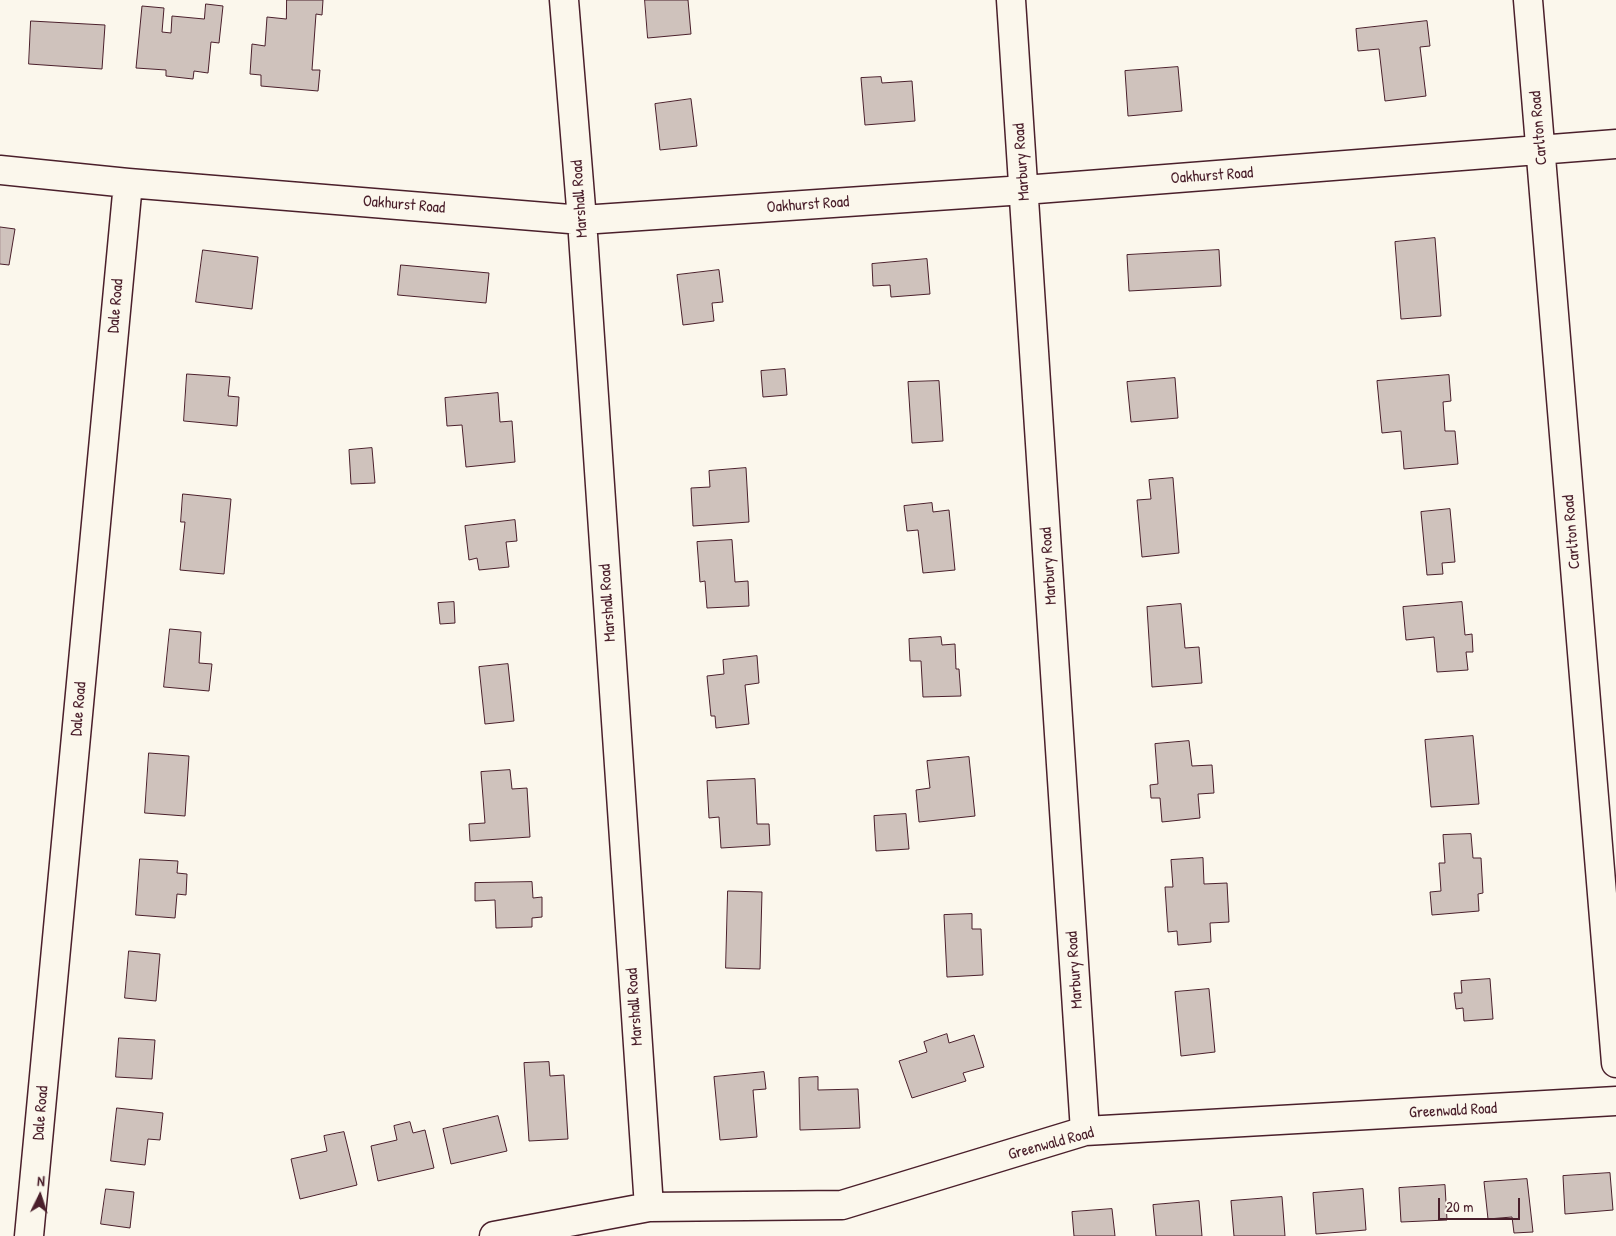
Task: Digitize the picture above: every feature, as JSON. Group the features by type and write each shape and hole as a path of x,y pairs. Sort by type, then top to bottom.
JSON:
{"street":[{"name":"Marshall Road","path":"564,0 582,220 649,1207"},
{"name":"Marbury Road","path":"1011,0 1086,1132"},
{"name":"Carlton Road","path":"1528,0 1616,1063"},
{"name":"Oakhurst Road","path":"0,170 128,183 582,220 1024,190 1616,144"},
{"name":"Dale Road","path":"29,1236 128,183"},
{"name":"Greenwald Road","path":"494,1236 649,1207 842,1205 1086,1132 1616,1102"}],"building":[{"path":"287,0 323,0 322,15 316,14 312,70 320,70 318,91 261,86 261,75 250,74 252,44 265,46 267,17 286,19"},
{"path":"645,0 688,0 691,34 648,38"},
{"path":"206,4 223,6 219,43 211,42 208,73 194,71 193,79 166,76 166,70 136,68 142,6 164,8 162,32 171,33 172,16 204,19"},
{"path":"31,21 105,25 102,69 29,64"},
{"path":"1427,21 1430,46 1420,47 1426,96 1385,101 1379,49 1358,51 1356,29"},
{"path":"1178,67 1182,111 1128,116 1125,71"},
{"path":"881,77 882,83 912,81 915,121 865,125 861,78"},
{"path":"691,99 697,146 660,150 655,104"},
{"path":"0,227 15,229 9,265 0,264"},
{"path":"1435,238 1441,316 1401,319 1395,242"},
{"path":"203,250 258,257 252,309 196,302"},
{"path":"1219,250 1221,286 1129,291 1127,255"},
{"path":"927,259 930,294 891,297 890,285 873,286 872,264"},
{"path":"401,265 489,273 486,303 398,295"},
{"path":"719,270 723,302 712,303 714,321 683,325 677,275"},
{"path":"785,369 787,395 763,397 761,371"},
{"path":"187,374 230,377 228,396 239,397 237,426 184,421"},
{"path":"1449,375 1451,401 1443,402 1445,431 1455,431 1458,464 1404,469 1401,431 1382,433 1377,381"},
{"path":"1175,378 1178,418 1131,422 1127,382"},
{"path":"939,381 943,441 912,443 908,382"},
{"path":"498,393 500,422 512,421 515,462 466,467 462,425 447,426 445,398"},
{"path":"372,448 375,483 351,484 349,450"},
{"path":"746,468 749,522 693,526 691,488 710,487 709,471"},
{"path":"1173,478 1179,553 1142,557 1137,500 1151,499 1149,480"},
{"path":"183,494 231,499 224,574 180,570 185,522 181,522"},
{"path":"932,503 933,512 949,510 955,570 923,573 918,530 907,531 904,506"},
{"path":"1450,509 1455,562 1442,563 1443,574 1427,575 1421,512"},
{"path":"515,520 517,541 506,542 509,567 479,570 477,558 469,560 465,526"},
{"path":"732,540 735,582 748,581 749,606 707,608 705,581 700,582 697,542"},
{"path":"454,602 455,623 440,624 438,603"},
{"path":"1462,602 1465,635 1472,634 1473,652 1466,652 1468,670 1437,672 1434,637 1406,640 1403,607"},
{"path":"1181,604 1185,648 1199,647 1202,683 1152,687 1147,607"},
{"path":"170,629 201,632 199,663 212,664 209,691 164,687"},
{"path":"941,637 942,645 955,644 956,669 959,669 961,696 923,697 921,661 910,661 909,639"},
{"path":"757,656 759,683 745,685 749,724 716,728 715,716 711,716 707,676 724,674 723,660"},
{"path":"508,664 514,721 485,724 479,667"},
{"path":"1473,736 1479,804 1431,807 1425,740"},
{"path":"1189,741 1192,766 1212,765 1214,793 1198,794 1200,818 1162,822 1160,798 1151,798 1150,785 1158,784 1155,744"},
{"path":"149,753 189,756 185,816 145,813"},
{"path":"969,757 975,816 919,822 916,790 930,788 927,761"},
{"path":"510,770 512,789 527,788 530,837 470,841 469,824 485,823 481,772"},
{"path":"755,779 757,824 769,824 770,845 721,848 719,817 709,818 707,781"},
{"path":"906,814 909,849 876,851 874,816"},
{"path":"1471,834 1473,858 1481,858 1483,893 1478,894 1479,911 1432,915 1430,892 1441,891 1439,863 1445,863 1443,835"},
{"path":"1203,858 1204,884 1227,883 1229,922 1210,923 1211,942 1178,945 1177,931 1168,932 1165,887 1173,887 1171,860"},
{"path":"140,859 178,861 177,873 187,874 186,895 177,894 175,918 136,915"},
{"path":"532,882 533,898 542,897 542,917 532,918 532,927 496,928 495,900 475,901 475,883"},
{"path":"728,891 762,892 760,969 726,968"},
{"path":"972,914 972,929 981,929 983,975 947,977 944,915"},
{"path":"129,951 160,954 156,1001 125,998"},
{"path":"1490,979 1493,1019 1464,1021 1463,1008 1456,1009 1454,993 1462,993 1461,981"},
{"path":"1209,989 1215,1052 1181,1056 1175,992"},
{"path":"947,1034 949,1043 974,1035 984,1067 963,1073 966,1081 912,1098 899,1061 927,1052 924,1042"},
{"path":"119,1038 155,1040 152,1079 116,1077"},
{"path":"549,1062 550,1076 564,1075 568,1139 529,1141 524,1063"},
{"path":"764,1072 766,1089 753,1090 757,1137 720,1140 714,1077"},
{"path":"818,1077 818,1090 858,1089 860,1128 800,1130 799,1078"},
{"path":"117,1108 163,1113 160,1140 148,1139 145,1165 111,1161"},
{"path":"498,1116 507,1151 451,1164 443,1129"},
{"path":"410,1122 413,1133 425,1130 434,1168 378,1181 371,1146 397,1140 394,1126"},
{"path":"344,1132 357,1185 300,1199 291,1159 327,1151 324,1136"},
{"path":"1610,1173 1613,1210 1565,1214 1563,1176"},
{"path":"1527,1179 1533,1232 1514,1233 1512,1217 1488,1219 1484,1182"},
{"path":"1445,1185 1447,1220 1401,1222 1399,1188"},
{"path":"106,1189 134,1192 130,1228 101,1224"},
{"path":"1363,1189 1366,1230 1316,1234 1313,1193"},
{"path":"1282,1197 1285,1236 1234,1236 1231,1201"},
{"path":"1199,1201 1202,1236 1156,1236 1153,1205"},
{"path":"1112,1209 1115,1236 1074,1236 1072,1212"}]}
